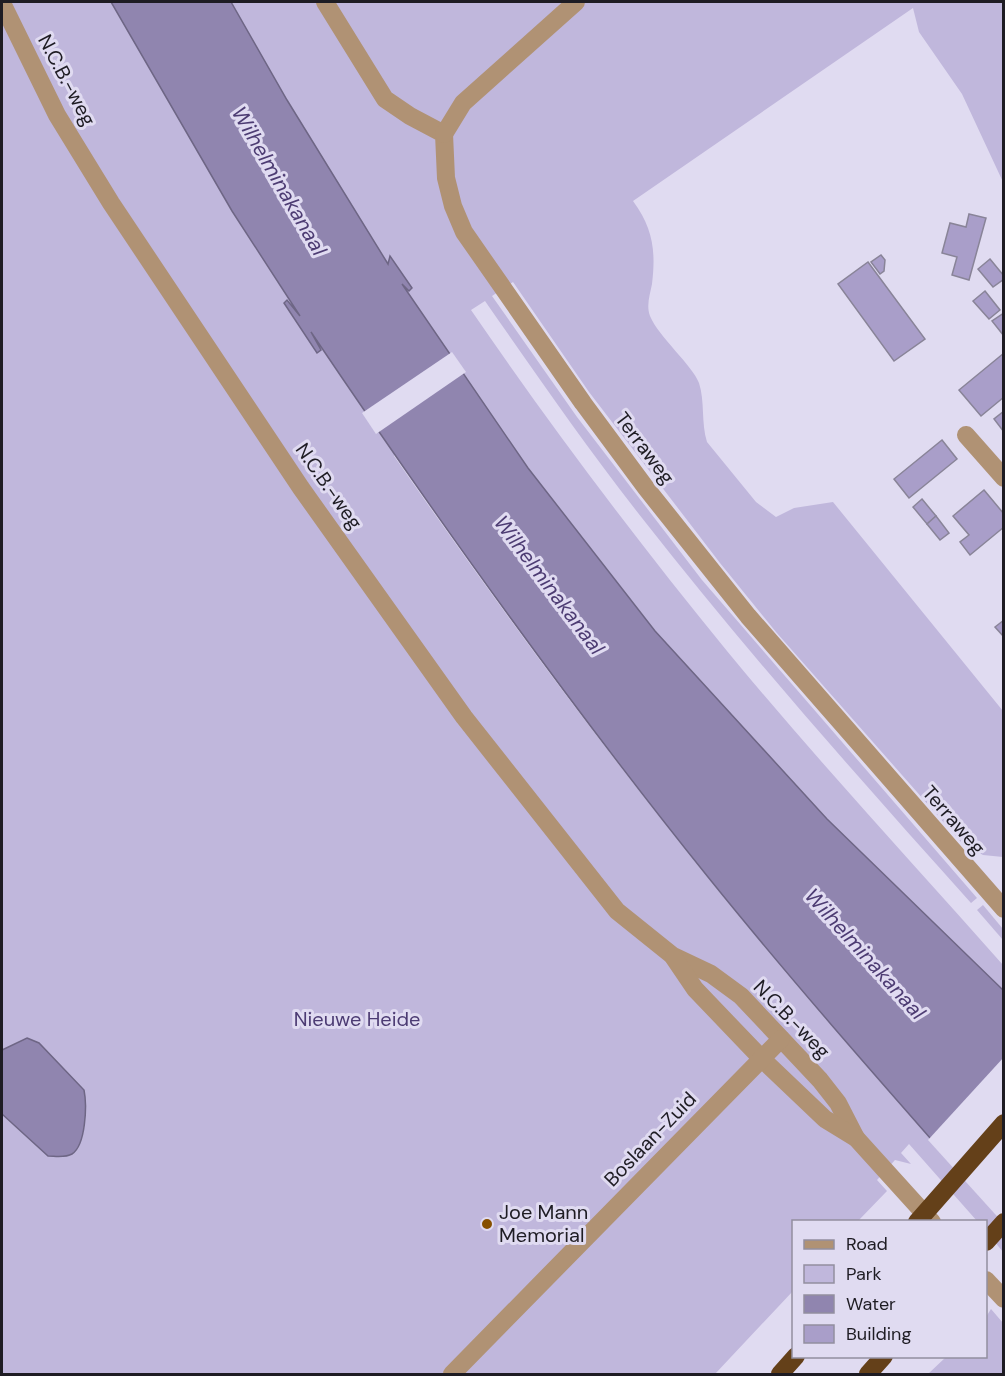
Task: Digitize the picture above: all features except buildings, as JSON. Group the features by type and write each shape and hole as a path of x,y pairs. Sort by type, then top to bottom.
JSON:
{"highway":[{"path":"918,1220 1004,1123"},
{"path":"987,1241 1004,1222"},
{"path":"780,1374 794,1358"},
{"path":"868,1374 882,1358"}],"street":[{"path":"325,2 385,99 410,116 444,134 462,103 576,2"},
{"name":"N.C.B.-weg","path":"2,3 57,115 111,203 308,497 464,717 617,911 672,956 718,979 741,996 820,1080 838,1103 856,1138 931,1220"},
{"name":"Terraweg","path":"444,134 446,178 453,206 464,232 583,403 646,488 748,616 997,890 1004,909"},
{"path":"966,435 1004,478"},
{"name":"N.C.B.-weg","path":"672,956 695,989 761,1058 825,1119 856,1138"},
{"name":"Boslaan-Zuid","path":"452,1374 781,1040"},
{"path":"987,1281 1004,1299"}],"green space":[{"name":"Nieuwe Heide","path":"2,2 1003,2 1003,182 962,94 919,32 913,8 633,201 645,221 652,240 653,272 648,304 650,316 660,333 696,376 702,397 707,442 756,502 776,517 794,508 833,502 1003,711 1003,857 983,855 961,842 776,632 589,392 513,282 492,296 577,417 702,580 977,898 971,903 803,713 681,568 601,465 485,301 471,310 596,484 727,651 829,770 1003,965 1003,990 827,819 655,631 528,468 436,334 394,456 547,670 668,827 818,1008 1003,1221 1003,1252 987,1232 987,1220 976,1220 909,1144 901,1153 911,1164 895,1160 877,1180 887,1191 859,1220 792,1220 792,1292 715,1374 2,1374"},
{"path":"983,905 1003,929 1003,940 977,910"},
{"path":"991,1309 1003,1323 1003,1374 928,1374 945,1358 987,1358 987,1315"}],"water":[{"name":"Wilhelminakanaal","path":"111,2 231,2 287,100 388,264 390,256 412,288 409,291 402,284 528,468 655,631 827,819 1003,990 1003,1221 744,921 604,744 504,609 311,332 321,350 317,353 284,303 287,300 300,316 232,211"},
{"path":"27,1038 39,1043 84,1090 83,1134 77,1149 72,1154 48,1156 2,1114 2,1050"}],"pier":[{"path":"452,352 466,372 376,434 362,413"},
{"path":"1004,1057 1004,1224 928,1140"}],"place":[{"name":"Joe Mann Memorial","path":"487,1224"}]}
